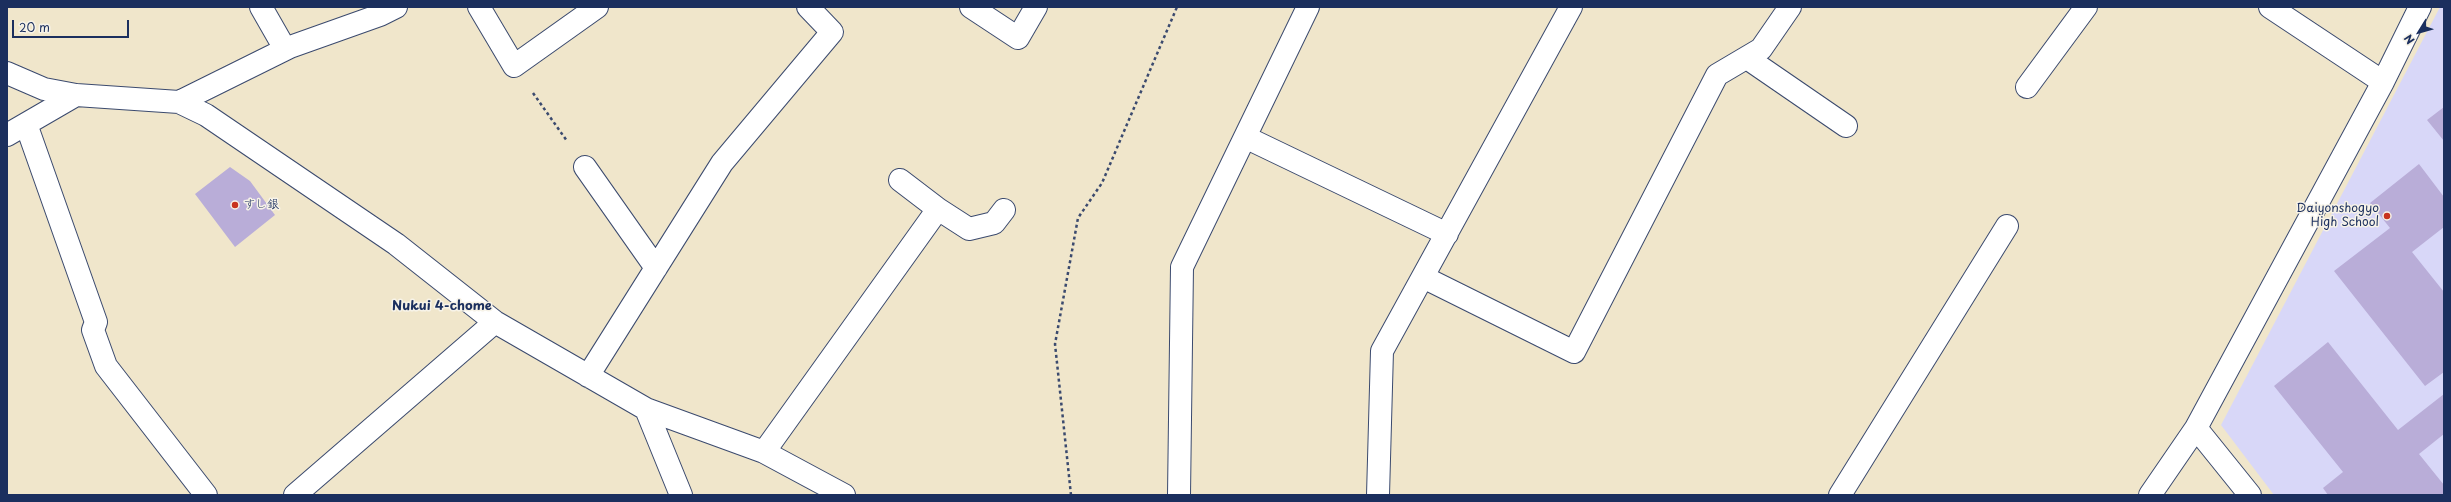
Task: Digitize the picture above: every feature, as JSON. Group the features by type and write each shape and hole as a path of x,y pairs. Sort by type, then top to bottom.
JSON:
{"street":[{"path":"261,7 285,49"},
{"path":"179,102 285,49 380,15 396,7"},
{"path":"479,7 514,66 597,7"},
{"path":"588,376 722,163 832,32 808,7"},
{"path":"971,7 1018,38 1036,7"},
{"path":"1178,495 1182,267 1308,7"},
{"path":"1378,495 1382,351 1571,7"},
{"path":"1423,277 1574,352 1717,76 1760,49 1790,7"},
{"path":"2027,87 2086,7"},
{"path":"2270,7 2384,82"},
{"path":"2150,495 2196,428 2384,82 2420,7"},
{"path":"1747,58 1846,126"},
{"path":"7,73 44,89 76,95 179,102 206,115 396,244 495,322 646,409 764,452 844,495"},
{"path":"7,135 76,95"},
{"path":"26,124 96,322 93,330 106,366 206,495"},
{"path":"1245,137 1447,234"},
{"path":"585,167 656,268"},
{"path":"900,180 938,209 970,229 994,224 1004,210"},
{"path":"764,452 938,209"},
{"path":"1840,495 2007,226"},
{"path":"295,495 495,322"},
{"path":"646,409 681,495"},
{"path":"2196,428 2250,495"}],"path":[{"path":"1071,495 1055,344 1078,218 1102,183 1177,7"},
{"path":"514,66 585,167"}],"shaded area":[{"name":"Daiyonshogyo High School","path":"2440,7 2444,7 2444,495 2274,495 2221,425"}],"building":[{"path":"2444,107 2444,141 2427,120"},
{"path":"2419,164 2444,197 2444,227 2412,252 2444,292 2444,372 2425,386 2334,271 2390,228 2370,203"},
{"name":"すし銀","path":"230,167 250,181 275,215 235,247 195,194"},
{"path":"2328,342 2398,430 2444,394 2444,434 2419,454 2444,485 2444,495 2328,495 2323,488 2343,472 2274,386"}],"place":[{"name":"すし銀","path":"235,205"},
{"name":"Daiyonshogyo High School","path":"2387,216"}],"district":[{"name":"Nukui 4-chome","path":"442,306"}]}
